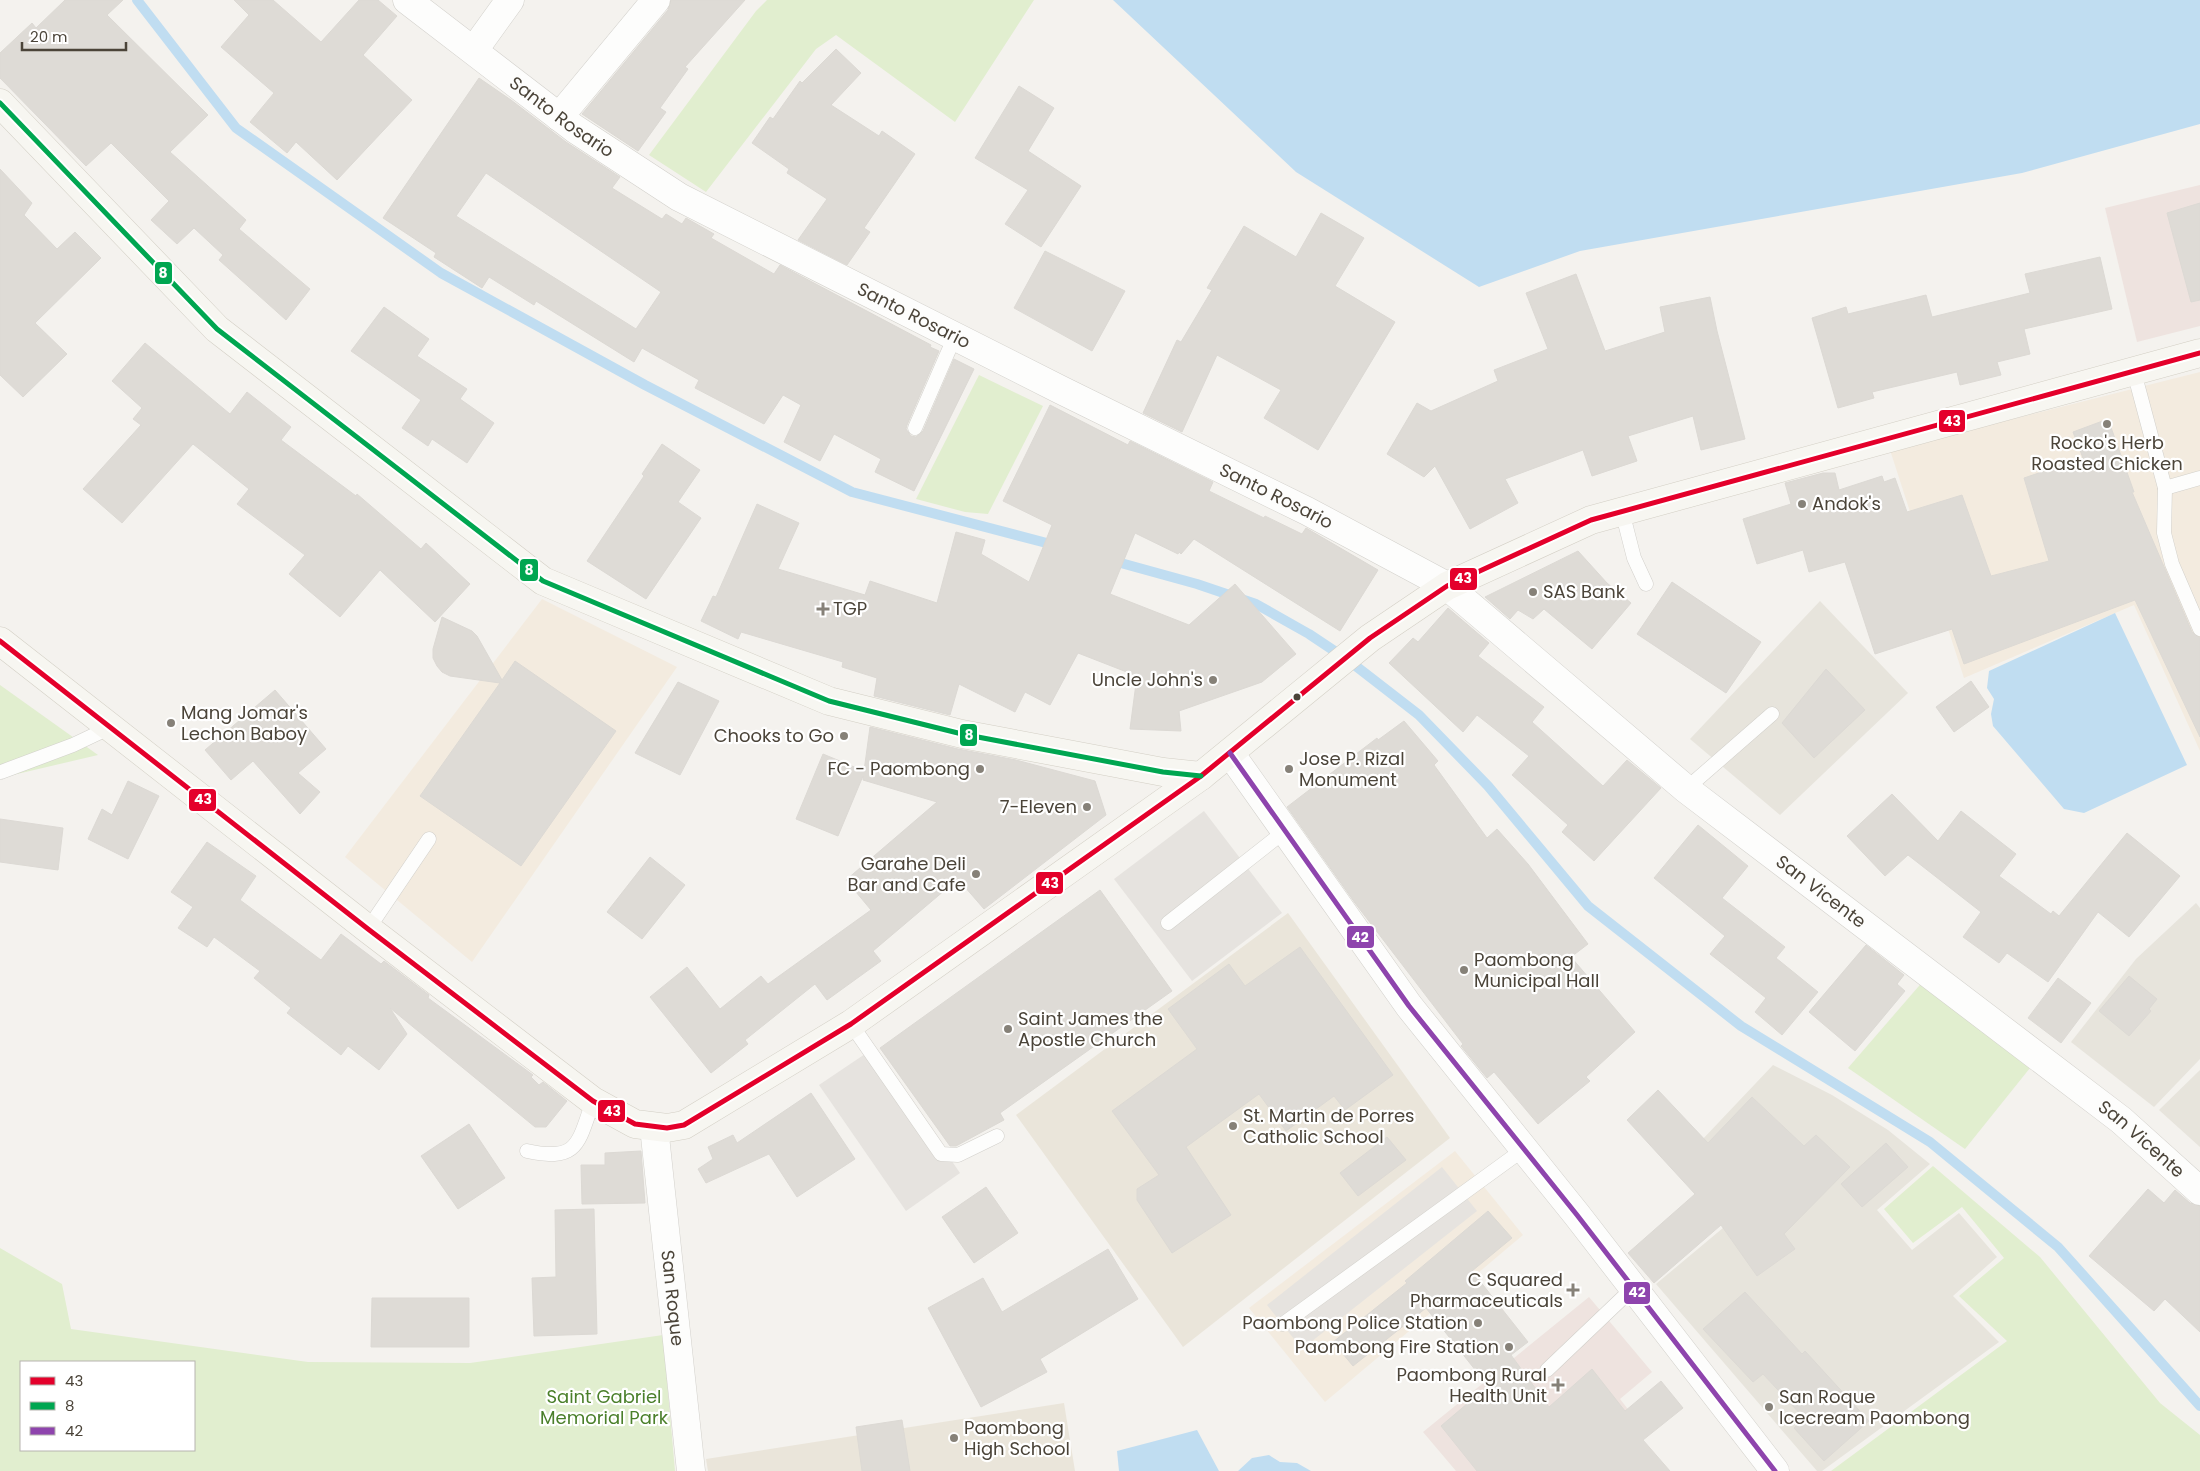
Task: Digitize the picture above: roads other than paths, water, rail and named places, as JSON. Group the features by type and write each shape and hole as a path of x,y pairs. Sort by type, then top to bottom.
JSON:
{"main road":[{"path":"0,102 217,329 543,581 829,701 962,734 1162,772 1201,776"},
{"path":"0,641 368,929 593,1101 635,1124 667,1128 684,1125 851,1024 1201,776 1370,638 1446,586 1591,520 2200,353"}],"street":[{"name":"Santo Rosario","path":"407,0 559,117 679,197 1307,511 1446,586"},
{"path":"474,50 510,0"},
{"path":"559,117 656,0"},
{"name":"San Vicente","path":"1446,586 1686,789 2121,1120 2200,1190"},
{"path":"1230,753 1409,1006 1524,1149 1775,1471"},
{"name":"San Roque","path":"654,1127 691,1471"}],"lane":[{"path":"915,428 955,336"},
{"path":"2134,372 2165,488 2164,533 2172,564 2200,629"},
{"path":"2165,488 2200,478"},
{"path":"1622,511 1634,558 1646,584"},
{"path":"1686,789 1772,714"},
{"path":"1,772 73,745 111,727"},
{"path":"1168,923 1285,831"},
{"path":"368,929 429,839"},
{"path":"851,1024 941,1154 958,1155 996,1136"},
{"path":"527,1151 547,1155 562,1154 574,1147 582,1134 593,1101"},
{"path":"1283,1324 1524,1149"},
{"path":"1547,1370 1633,1288"}],"water":[{"path":"1113,0 2200,0 2200,124 2022,173 1580,251 1479,287 1296,172"},
{"path":"2115,613 2187,765 2084,813 2064,809 1993,726 1991,714 1994,699 1987,688 1989,671"},
{"path":"1197,1430 1219,1471 1119,1471 1117,1451"},
{"path":"1269,1455 1280,1462 1297,1463 1311,1471 1238,1471 1252,1458"}],"waterway":[{"path":"137,0 236,128 441,273 645,385 852,492 1058,546"},
{"path":"1110,560 1197,584 1256,604 1309,634 1348,660 1419,715 1488,786 1588,906 1741,1026 1930,1142 2058,1247 2200,1406"}],"place":[{"name":"Rocko's Herb Roasted Chicken","path":"2107,424"},
{"name":"Andok's","path":"1802,504"},
{"name":"SAS Bank","path":"1533,592"},
{"name":"TGP","path":"823,609"},
{"name":"Uncle John's","path":"1213,680"},
{"name":"Mang Jomar's Lechon Baboy","path":"171,723"},
{"name":"Chooks to Go","path":"844,736"},
{"name":"FC - Paombong","path":"980,769"},
{"name":"Jose P. Rizal Monument","path":"1289,769"},
{"name":"7-Eleven","path":"1087,807"},
{"name":"Garahe Deli Bar and Cafe","path":"976,874"},
{"name":"Paombong Municipal Hall","path":"1464,970"},
{"name":"Saint James the Apostle Church","path":"1008,1029"},
{"name":"St. Martin de Porres Catholic School","path":"1233,1126"},
{"name":"C Squared Pharmaceuticals","path":"1573,1290"},
{"name":"Paombong Police Station","path":"1478,1323"},
{"name":"Paombong Fire Station","path":"1509,1347"},
{"name":"Paombong Rural Health Unit","path":"1558,1385"},
{"name":"San Roque Icecream Paombong","path":"1769,1407"},
{"name":"Paombong High School","path":"954,1438"}],"park label":[{"name":"Saint Gabriel Memorial Park","path":"604,1407"}]}
